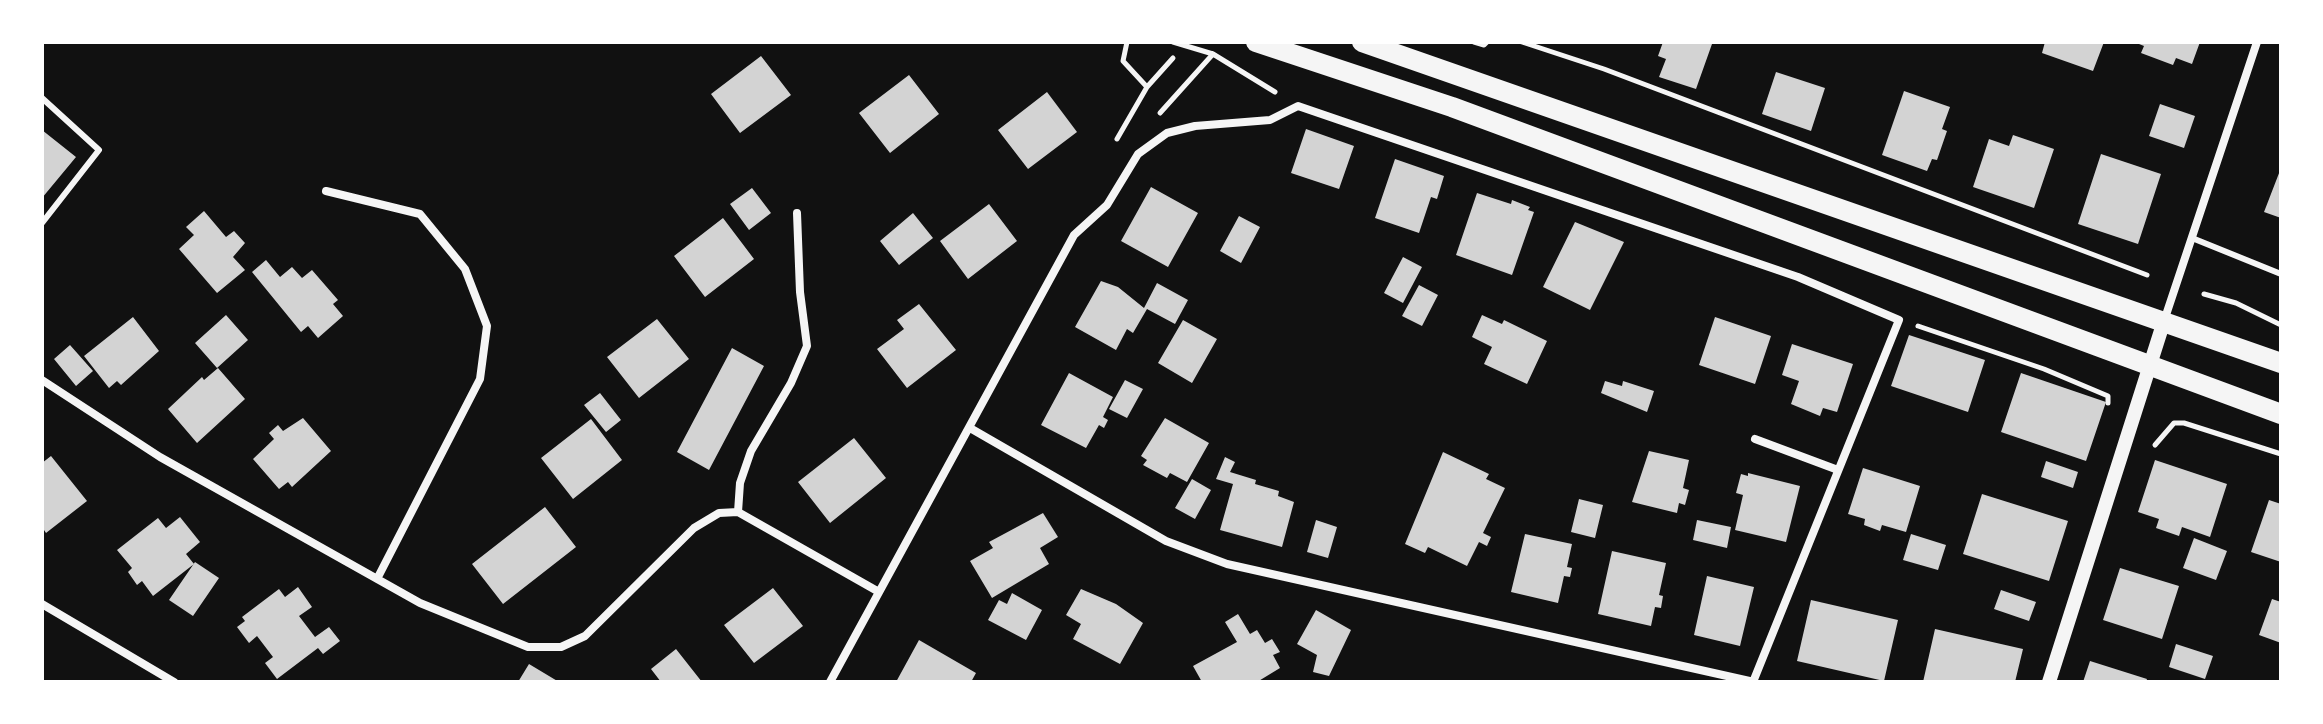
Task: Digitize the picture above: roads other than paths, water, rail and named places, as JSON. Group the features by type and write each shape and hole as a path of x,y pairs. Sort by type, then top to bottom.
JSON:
{"main road":[{"path":"1256,42 1452,107 2281,414"},
{"path":"1362,42 2281,363"}],"street":[{"path":"2049,682 2257,42"},
{"path":"830,682 1074,235 1107,205 1138,154 1153,140 1195,126 1270,120 1298,106 1784,272 1899,320 1753,682 1227,564 1166,541 970,428"},
{"path":"326,191 420,214 465,269 487,326 480,379 377,579"},
{"path":"738,512 740,483 751,451 791,383 807,346 800,292 797,213"},
{"path":"42,380 160,457 420,603 528,647 561,647 585,636 694,528 719,513 738,512 879,592"},
{"path":"1755,439 1838,470"},
{"path":"42,604 174,682"}],"lane":[{"path":"42,98 99,150 42,223"},
{"path":"2192,238 2281,274"}]}
